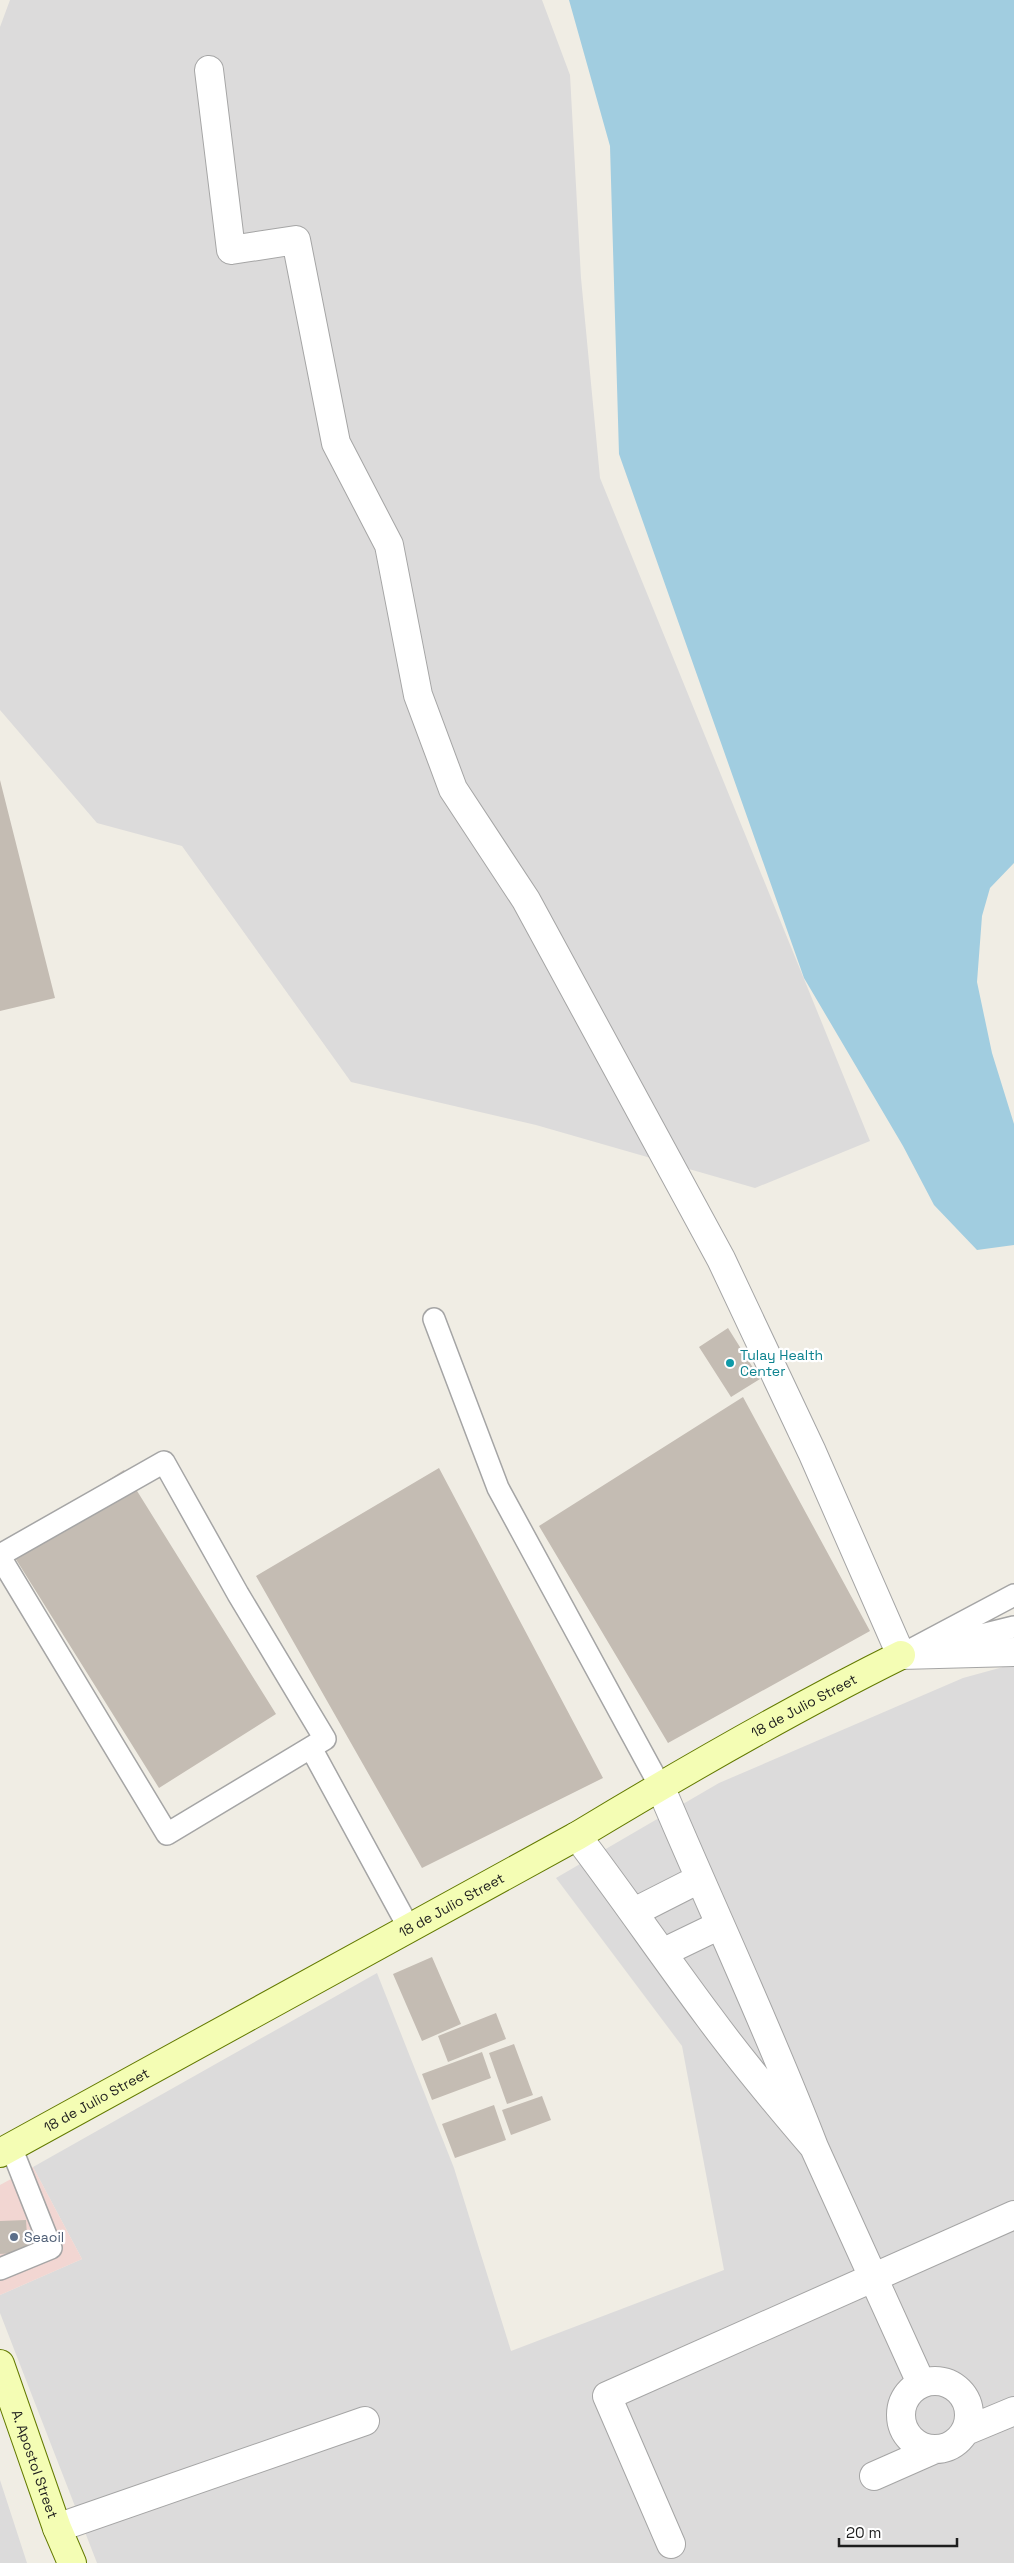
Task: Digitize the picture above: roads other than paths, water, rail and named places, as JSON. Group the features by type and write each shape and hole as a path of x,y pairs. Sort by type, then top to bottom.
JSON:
{"street":[{"path":"209,70 232,250 296,240 336,443 388,546 418,695 453,789 526,900 721,1259 812,1452 901,1655 1014,1652"},
{"name":"18 de Julio Street","path":"6,2150 576,1836 660,1786 834,1688 901,1655"},
{"path":"660,1786 699,1879 781,2061 814,2147 921,2383"},
{"path":"576,1836 664,1952 708,2016 754,2077 814,2147"},
{"path":"634,1912 699,1879"},
{"path":"664,1952 720,1925"},
{"path":"754,2077 781,2061"},
{"path":"671,2544 606,2396 1014,2215"},
{"name":"A. Apostol Street","path":"0,2364 57,2528 72,2563"},
{"path":"933,2450 921,2447 910,2439 903,2428 900,2415 903,2402 910,2390 921,2383 935,2380 942,2381 949,2383 961,2392 968,2404 969,2419 966,2431"},
{"path":"874,2476 933,2450 952,2445 966,2431 1014,2411"},
{"path":"57,2528 365,2421"}],"lane":[{"path":"434,1319 498,1488 660,1786"},
{"path":"164,1462 238,1594 325,1740 167,1834 0,1556 164,1462"},
{"path":"901,1655 1014,1595"},
{"path":"901,1655 1014,1627"},
{"path":"311,1748 409,1928"},
{"path":"0,2269 50,2248 6,2150"}],"water":[{"path":"569,0 1014,0 1014,863 990,888 982,916 977,982 992,1053 1014,1124 1014,1245 977,1250 934,1205 903,1146 804,978 619,454 610,146"}],"place":[{"name":"Tulay Health Center","path":"730,1363"},
{"name":"Seaoil","path":"14,2237"}]}
